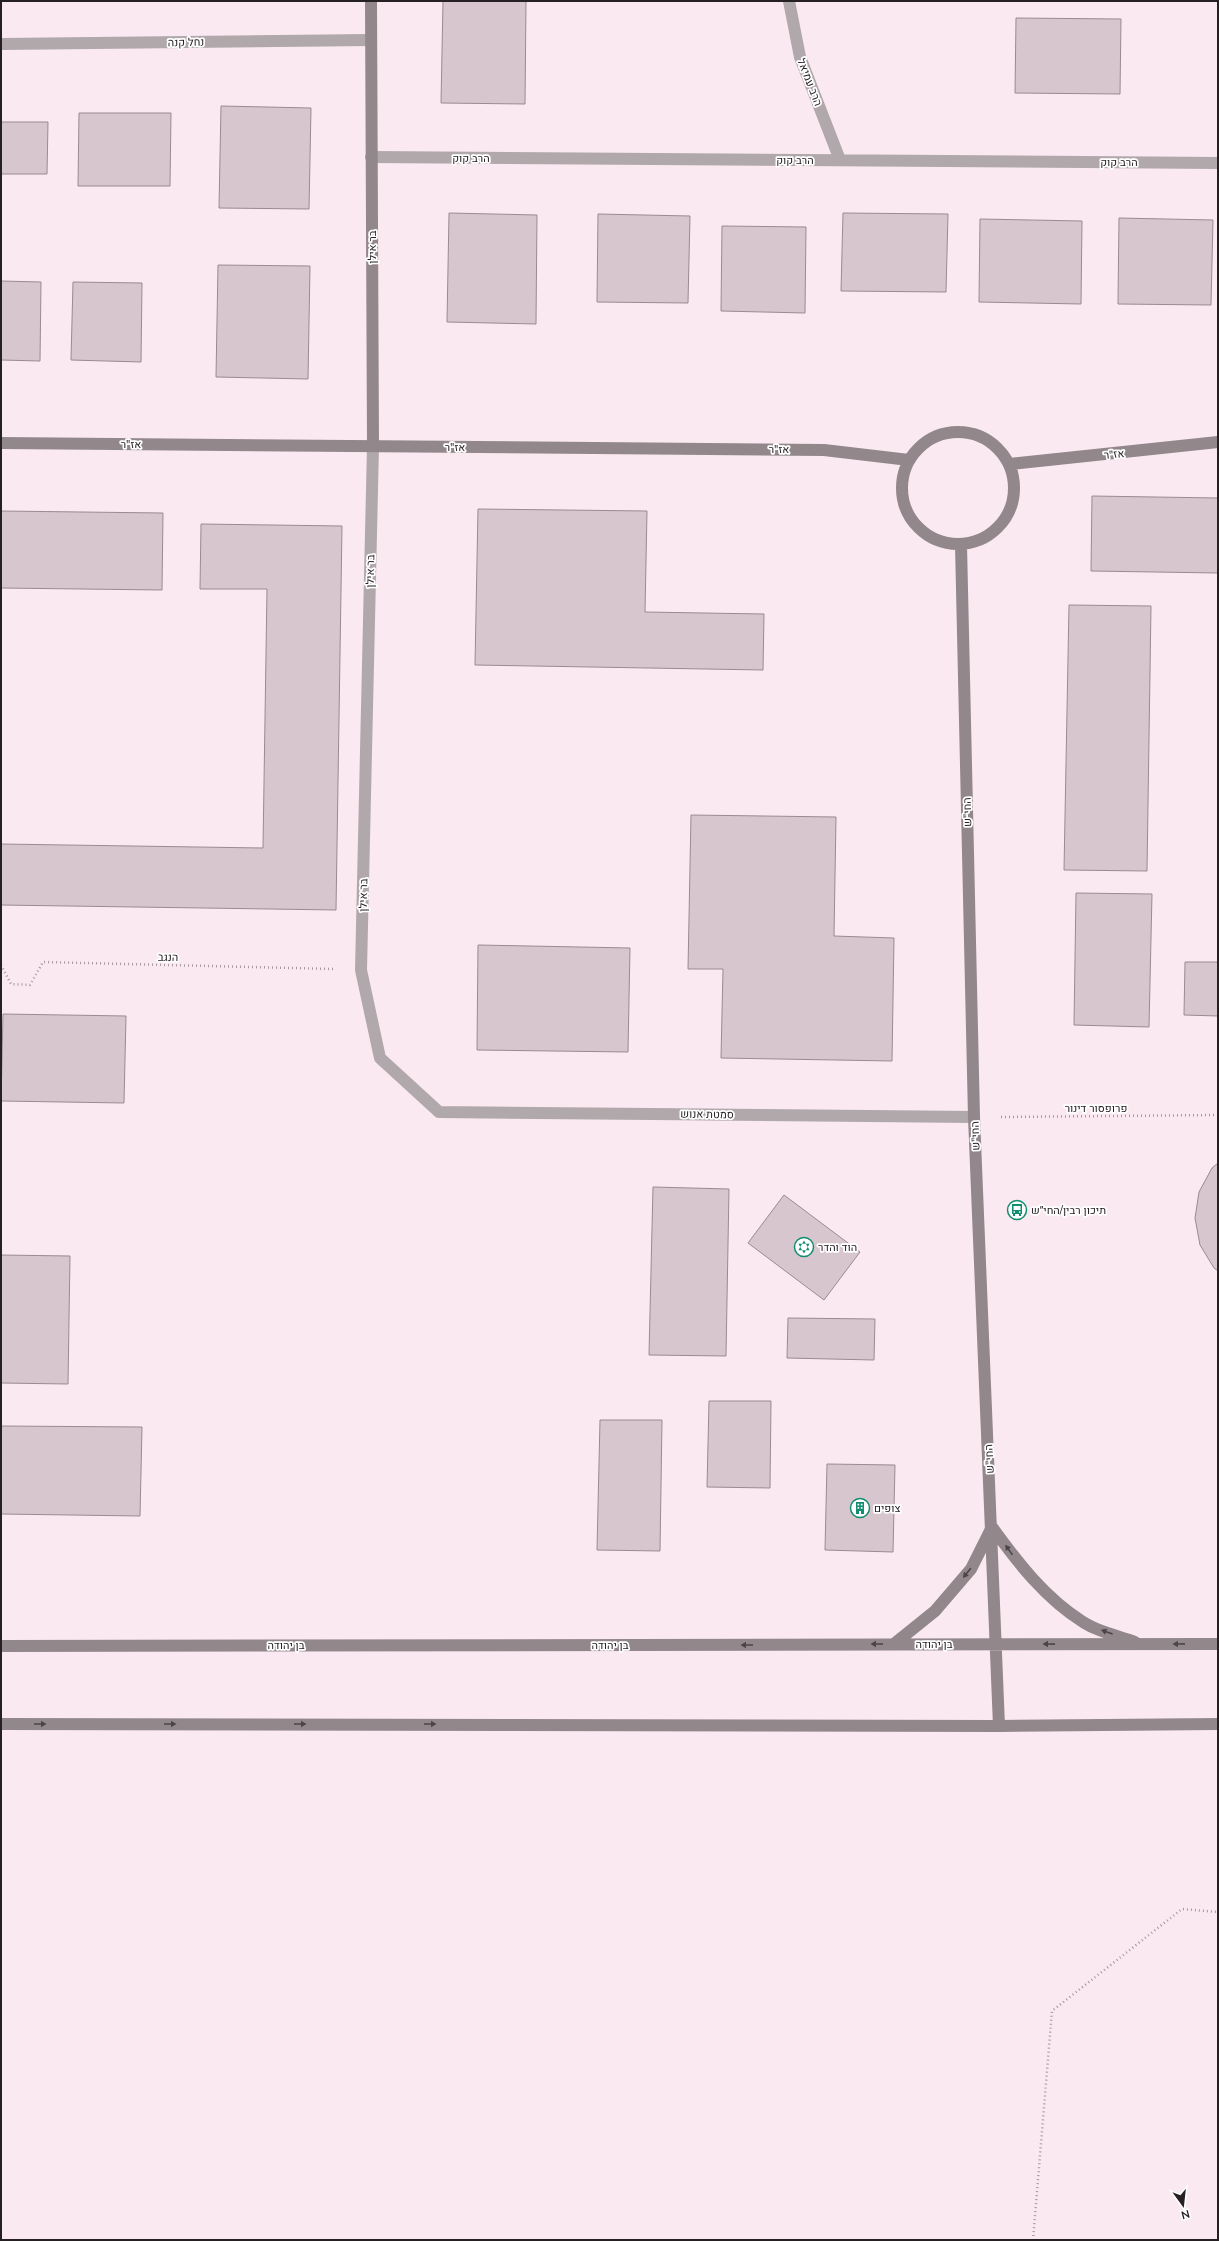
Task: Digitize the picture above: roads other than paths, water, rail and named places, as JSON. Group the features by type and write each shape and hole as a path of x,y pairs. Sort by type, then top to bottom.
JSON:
{"street":[{"name":"בר אילן","path":"371,1 373,446 361,970 380,1058 439,1112"},
{"name":"הרב עמיאל","path":"788,1 800,57 840,160"},
{"name":"נחל קנה","path":"1,44 371,40"},
{"name":"הרב קוק","path":"371,157 1218,163"},
{"path":"952,432 970,433 986,439 1000,450 1010,464 1015,482 1014,495 1007,518 994,532 979,541 961,545 944,543 927,536 915,525 906,510 902,493 903,476 909,460 920,447 935,437 952,432"},
{"name":"אז\"ר","path":"1010,464 1218,442"},
{"name":"אז\"ר","path":"1,443 824,450 909,460"},
{"name":"החי\"ש","path":"961,545 974,1117 1000,1726"},
{"name":"סמטת אנוש","path":"439,1112 974,1117"},
{"path":"894,1644 935,1610 970,1569 992,1527 1020,1566 1052,1599 1084,1623 1144,1645"},
{"name":"בן יהודה","path":"1,1646 996,1643 1144,1645 1218,1644"},
{"path":"1,1724 1000,1726 1218,1724"}],"place":[{"name":"תיכון רבין/החי״ש","path":"1017,1210"},
{"name":"הוד והדר","path":"804,1247"},
{"name":"צופים","path":"860,1508"}]}
